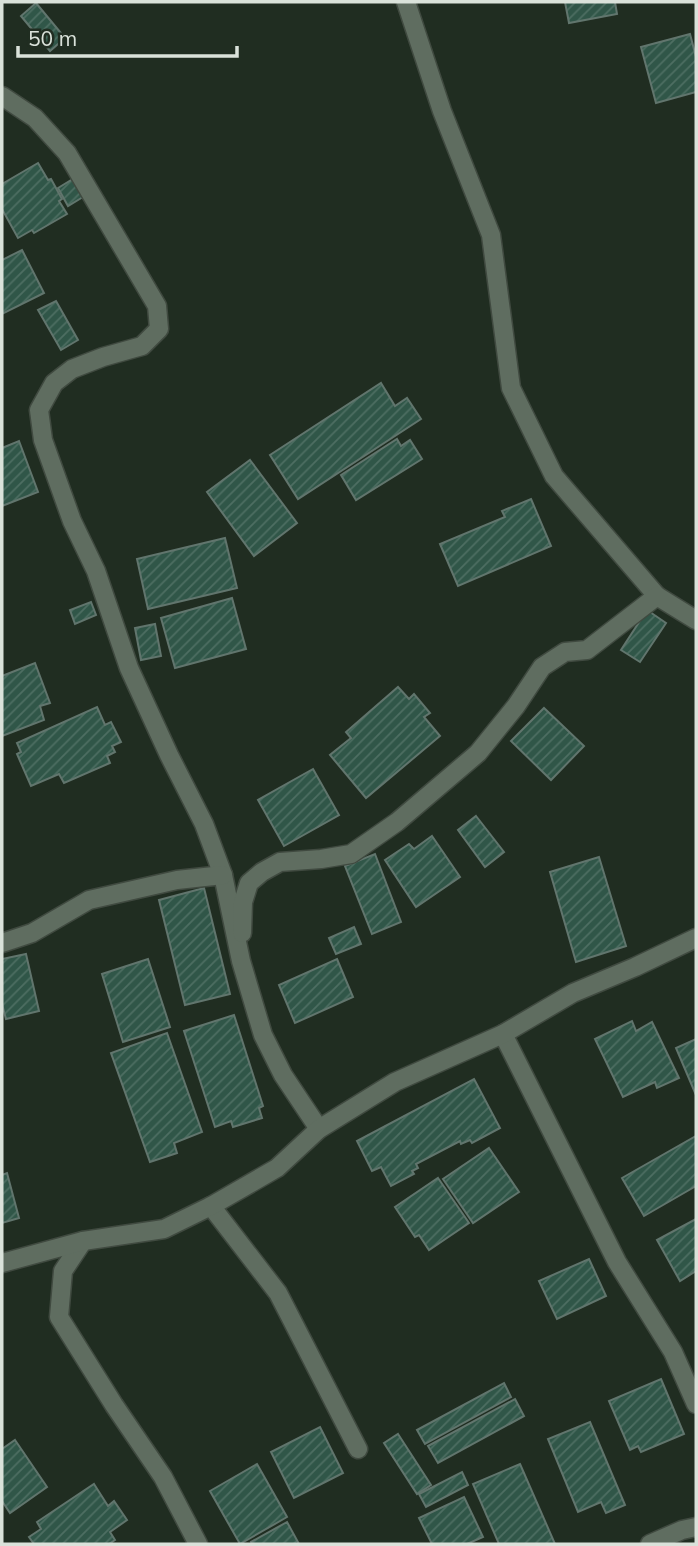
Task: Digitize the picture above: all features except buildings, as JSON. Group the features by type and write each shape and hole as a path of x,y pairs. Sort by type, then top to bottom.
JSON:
{"street":[{"path":"406,2 442,110 491,234 511,388 554,475 657,596 696,620"},
{"path":"2,96 35,118 67,153 157,306 159,329 142,346 72,369 54,383 39,411 43,440 72,521 96,571 129,668 204,824 223,875 241,961 263,1035 283,1075 319,1129"},
{"path":"241,961 243,902 249,883 281,862 351,854 397,822 478,753 516,706 542,667 565,652 587,650 657,596"},
{"path":"2,943 32,933 89,900 177,880 223,875"},
{"path":"2,1263 83,1241 163,1228 211,1206 277,1168 319,1129 395,1082 503,1034 573,993 696,938"},
{"path":"503,1034 617,1262 673,1352 696,1404"},
{"path":"211,1206 278,1293 358,1449"},
{"path":"83,1241 63,1271 59,1317 163,1477 198,1544"},
{"path":"650,1544 696,1527"}]}
